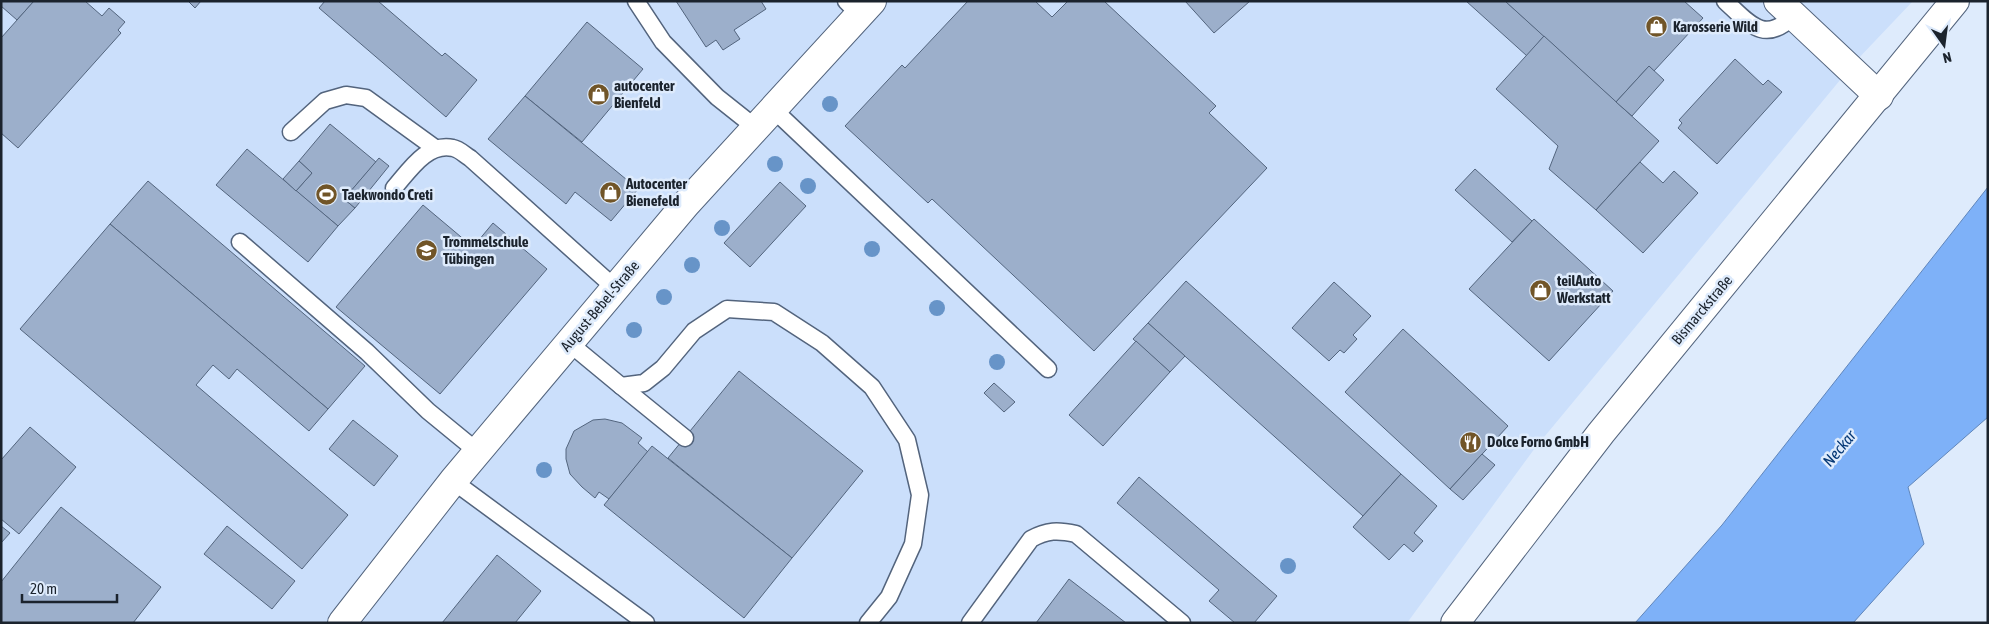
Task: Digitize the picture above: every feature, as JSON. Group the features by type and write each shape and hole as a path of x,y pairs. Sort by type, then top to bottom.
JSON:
{"street":[{"name":"Bismarckstraße","path":"1455,623 1601,432 1879,96 1954,1"},
{"name":"August-Bebel-Straße","path":"342,623 453,481 686,204 764,118 859,6"},
{"path":"1785,9 1879,96"}],"lane":[{"path":"636,1 663,42 717,97 764,118 1048,369"},
{"path":"1725,1 1753,26 1762,31 1782,27 1785,9"},
{"path":"291,132 325,101 346,95 366,98 435,148 454,148 470,158 615,288"},
{"path":"394,188 416,163 435,148"},
{"path":"240,242 368,352 428,411 478,452"},
{"path":"621,386 644,383 663,368 694,331 727,309 774,312 822,343 872,387 907,440 920,495 913,544 889,597 868,623"},
{"path":"568,344 685,438"},
{"path":"453,481 646,623"},
{"path":"970,623 1031,539 1043,533 1058,530 1076,534 1182,623"}],"shaded area":[{"path":"1,1 1913,1 1855,62 1535,448 1407,623 1,623"}],"water":[{"name":"Neckar","path":"1988,187 1988,417 1908,487 1924,544 1853,623 1635,623 1722,525"}],"building":[{"path":"1,1 34,1 17,20 1,6"},
{"path":"34,1 85,1 102,16 109,8 125,22 118,30 121,33 18,148 1,133 1,38"},
{"path":"188,1 201,1 195,8"},
{"path":"325,1 378,1 442,56 445,53 477,80 446,117 319,8"},
{"path":"676,1 761,1 766,9 734,30 740,39 723,50 716,40 706,47"},
{"path":"968,1 1035,1 1052,17 1068,1 1104,1 1216,106 1209,113 1267,168 1094,351 932,199 928,203 845,126 902,65 905,68"},
{"path":"1185,1 1250,1 1214,33"},
{"path":"1466,1 1505,1 1544,36 1527,56"},
{"path":"1505,1 1684,1 1703,18 1654,71 1649,66 1616,102"},
{"path":"587,22 643,69 582,142 525,96"},
{"path":"1544,36 1659,141 1596,210 1549,169 1558,146 1496,89"},
{"path":"1735,59 1763,85 1768,80 1782,92 1717,164 1678,128 1682,123 1679,120"},
{"path":"1649,66 1664,80 1632,116 1616,102"},
{"path":"525,96 638,189 611,221 575,192 566,204 488,139"},
{"path":"330,124 376,162 344,199 355,208 338,226 296,191 312,173 299,161"},
{"path":"247,149 338,226 308,262 216,185"},
{"path":"379,158 389,166 355,208 344,199"},
{"path":"299,161 312,173 296,191 283,179"},
{"path":"1640,162 1663,183 1674,171 1698,193 1643,253 1596,210"},
{"path":"1475,169 1532,221 1512,242 1455,190"},
{"path":"148,181 365,366 328,409 110,224"},
{"path":"780,182 806,206 750,267 724,243"},
{"path":"423,205 473,247 493,223 547,269 440,394 336,307"},
{"name":"teilAuto Werkstatt","path":"1534,219 1613,291 1549,361 1469,289"},
{"path":"110,224 328,409 309,431 237,369 229,379 213,365 196,385 348,515 302,569 20,329"},
{"path":"1186,281 1401,474 1363,516 1148,323"},
{"path":"1334,282 1371,316 1353,335 1357,339 1344,353 1340,350 1329,361 1292,328"},
{"path":"1148,323 1185,356 1170,372 1133,339"},
{"path":"1403,329 1508,426 1450,489 1345,392"},
{"path":"1136,341 1170,372 1103,446 1069,415"},
{"path":"739,371 863,471 792,558 668,458"},
{"path":"994,383 1015,402 1004,412 984,393"},
{"path":"605,419 622,423 642,438 638,443 648,452 609,499 599,492 595,498 582,487 570,474 566,459 566,449 574,431 593,420"},
{"path":"353,420 398,456 374,486 329,449"},
{"path":"30,427 76,467 19,534 1,519 1,460"},
{"path":"652,446 792,558 744,618 604,505"},
{"path":"1482,454 1495,465 1463,500 1450,489"},
{"path":"1401,474 1437,506 1414,533 1423,541 1413,552 1404,544 1389,560 1353,527"},
{"path":"1139,477 1277,596 1254,623 1235,623 1209,601 1219,590 1117,503"},
{"path":"61,507 161,587 133,623 1,623 1,582"},
{"path":"1,526 10,533 1,543"},
{"path":"227,526 295,581 272,609 204,554"},
{"path":"497,555 541,591 515,623 442,623"},
{"path":"1069,579 1126,623 1036,623"}],"place":[{"name":"Karosserie Wild","path":"1657,27"},
{"name":"autocenter Bienfeld","path":"598,95"},
{"name":"Autocenter Bienefeld","path":"610,193"},
{"name":"Taekwondo Creti","path":"326,195"},
{"name":"Trommelschule Tübingen","path":"427,251"},
{"name":"teilAuto Werkstatt","path":"1541,290"},
{"name":"Dolce Forno GmbH","path":"1471,442"}]}
